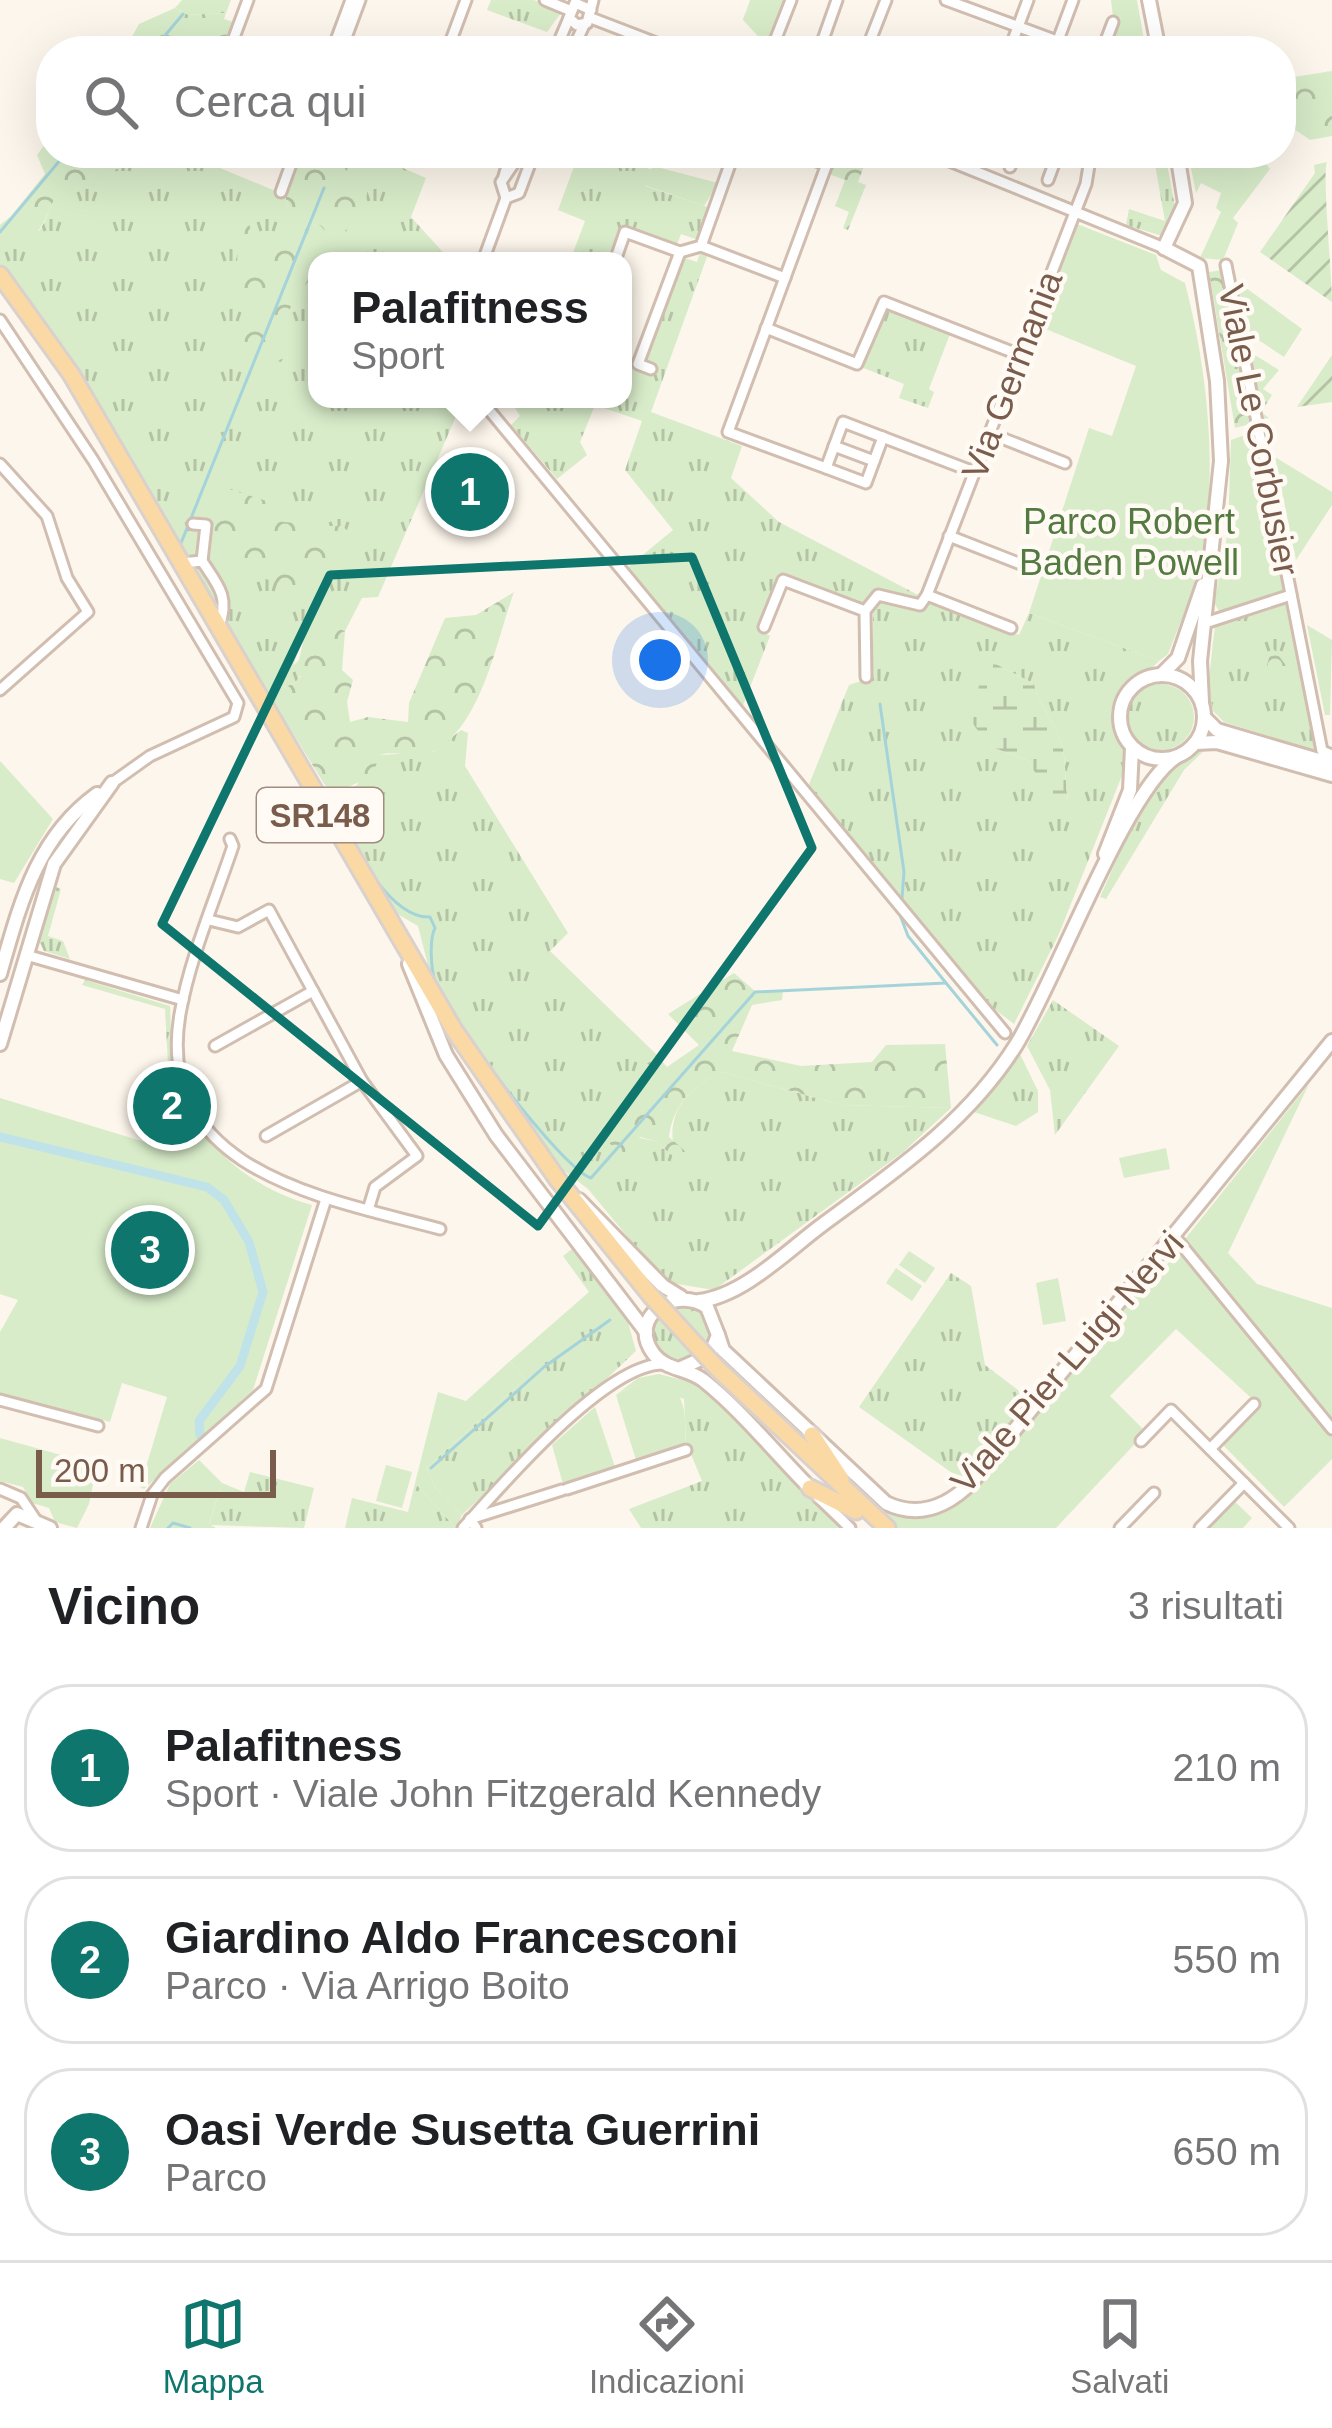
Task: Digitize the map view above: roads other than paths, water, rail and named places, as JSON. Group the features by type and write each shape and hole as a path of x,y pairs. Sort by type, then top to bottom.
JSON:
{"main road":[{"name":"SR148","path":"0,275 194,561 214,623 409,964 505,1119 650,1299 714,1370 857,1516 875,1528"},
{"name":"SR148","path":"23,308 454,1030 558,1180 650,1299"},
{"path":"812,1436 857,1516"},
{"path":"810,1489 857,1516"},
{"name":"SR148","path":"857,1516 887,1528"}],"street":[{"path":"235,36 248,0"},
{"path":"342,36 355,0"},
{"path":"453,36 466,0"},
{"path":"545,0 643,36"},
{"path":"777,36 791,0"},
{"path":"824,36 837,0"},
{"path":"872,36 886,0"},
{"path":"946,0 980,6 1036,36"},
{"path":"1015,36 1028,0"},
{"path":"1060,36 1073,0"},
{"path":"1149,0 1156,36"},
{"path":"572,8 590,13"},
{"path":"560,36 572,8"},
{"path":"1108,36 1113,22"},
{"path":"280,192 289,168"},
{"path":"506,198 500,192 507,168"},
{"path":"503,180 511,168"},
{"path":"486,252 506,198 519,193 528,168"},
{"path":"701,246 729,168"},
{"path":"826,168 728,432 866,483 884,437"},
{"path":"967,168 1164,248 1185,203 1179,168"},
{"path":"1048,180 1052,168"},
{"name":"Via Germania","path":"926,595 1075,212 1086,168"},
{"path":"618,252 626,232 680,252 701,246 785,278"},
{"name":"Viale Le Corbusier","path":"1164,248 1194,278 1217,380 1221,461 1205,623 1205,718"},
{"path":"651,369 638,364 680,252"},
{"name":"Viale Le Corbusier","path":"1226,265 1322,751 1332,759"},
{"path":"766,328 857,364 884,302 1020,355"},
{"path":"0,320 180,603 237,700 238,713 150,756 63,824 7,924 0,974"},
{"path":"488,408 778,750 1005,1033"},
{"path":"826,468 843,422 974,472"},
{"path":"989,433 1065,463"},
{"path":"834,446 874,461"},
{"path":"0,464 47,516 67,578 88,612 0,689"},
{"path":"193,524 206,525 194,561"},
{"path":"949,536 1031,568"},
{"name":"Viale Le Corbusier","path":"1088,903 1135,771 1120,707 1135,684 1161,674 1181,650 1215,544"},
{"path":"764,627 783,580 865,611"},
{"path":"866,677 865,611 878,595 920,604 926,595 1010,628"},
{"name":"Viale Le Corbusier","path":"1205,623 1291,595"},
{"path":"180,603 214,623"},
{"path":"1161,674 1186,682 1202,702"},
{"path":"1332,759 1217,730 1205,718 1195,744 1216,742 1332,775"},
{"name":"Viale Le Corbusier","path":"699,1301 744,1282 902,1168 962,1114 1016,1045 1139,800 1176,757 1195,744"},
{"path":"1132,747 1153,758 1176,757"},
{"path":"0,1044 44,891 67,841 112,783"},
{"path":"230,839 184,1000 179,1056 188,1089 208,1127 255,1172 326,1198 440,1229"},
{"path":"26,885 44,891"},
{"path":"209,920 238,927 269,910 362,1081 417,1156 375,1187 368,1210"},
{"path":"26,955 184,1000"},
{"path":"409,964 446,1054 496,1135 646,1332 651,1349 665,1364"},
{"path":"215,1046 313,991"},
{"name":"Viale Pier Luigi Nervi","path":"717,1330 723,1350 886,1503 914,1511 944,1504 973,1481 1332,1041"},
{"path":"266,1136 362,1081"},
{"path":"558,1180 602,1218 663,1286 699,1301 717,1330 702,1362 681,1368"},
{"path":"141,1528 157,1487 266,1389 326,1198"},
{"path":"1175,1237 1332,1429"},
{"name":"Viale Le Corbusier","path":"717,1330 744,1282"},
{"path":"646,1332 657,1308 682,1297"},
{"path":"470,1525 496,1492 631,1370 665,1364 707,1384 810,1489"},
{"path":"0,1400 98,1426"},
{"path":"1210,1449 1254,1404"},
{"path":"1141,1442 1171,1410 1289,1528"},
{"path":"470,1525 512,1506 686,1450"},
{"path":"1200,1528 1244,1483"},
{"path":"0,1489 16,1495 45,1526"},
{"path":"496,1492 498,1502 512,1506"},
{"path":"1120,1528 1154,1492"},
{"path":"16,1495 18,1505 6,1522 45,1526"}],"waterway":[{"path":"165,36 183,14"},
{"path":"0,232 53,168"},
{"path":"181,543 324,188"},
{"path":"100,409 214,604"},
{"path":"880,704 904,872 902,899"},
{"path":"319,784 380,886 413,914 430,917 435,928 431,954 435,982 460,1025 532,1121 591,1178 755,992 946,983 908,936 900,915"},
{"path":"946,983 997,1045"},
{"path":"1,1137 207,1187 224,1200 249,1242 263,1292 240,1366 199,1421 200,1435"},
{"path":"431,1468 544,1367 610,1320"},
{"path":"168,1528 173,1523 190,1528"}],"place":[{"name":"Palafitness","path":"470,492"},
{"name":"Giardino Aldo Francesconi","path":"172,1106"},
{"name":"Oasi Verde Susetta Guerrini","path":"150,1250"}],"park label":[{"name":"Parco Robert Baden Powell","path":"1129,542"}]}
